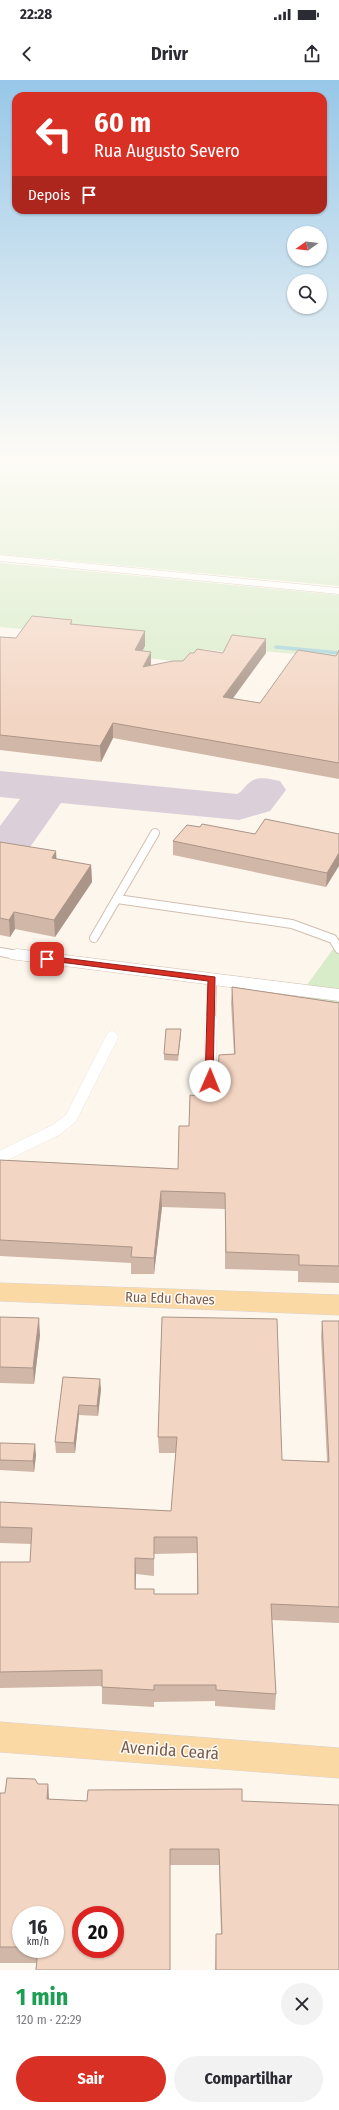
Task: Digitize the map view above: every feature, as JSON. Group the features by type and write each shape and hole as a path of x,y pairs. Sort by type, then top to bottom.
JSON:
{"main road":[{"name":"Rua Edu Chaves","path":"0,1292 339,1305"},
{"name":"Avenida Ceará","path":"0,1737 339,1763"}],"street":[{"path":"8,954 339,995"}],"lane":[{"path":"0,558 339,591"},
{"path":"94,938 155,833"},
{"path":"117,900 292,924 333,939 339,949"},
{"path":"210,1081 212,979"},
{"path":"0,1157 56,1130 71,1118 112,1037"}],"green space":[{"path":"0,544 339,544 339,586 0,554"},
{"path":"0,563 339,595 339,658 230,648 227,652 203,649 197,664 139,657 145,646 72,634 0,627"},
{"path":"336,945 339,945 339,1014 307,1009 304,989"}],"building":[{"path":"32,616 72,620 70,624 145,631 135,650 151,652 143,667 173,661 183,661 190,653 194,653 197,649 223,653 232,635 266,639 223,697 260,703 298,650 336,656 339,650 339,763 113,723 100,746 0,735 0,637 16,638"},
{"path":"265,819 339,834 339,853 327,873 173,841 187,825 200,827 202,824 255,834"},
{"path":"0,842 56,851 52,858 91,865 54,920 14,912 9,920 0,918"},
{"path":"232,987 339,1003 339,1266 299,1265 299,1255 226,1252 225,1193 161,1191 154,1258 131,1257 132,1247 0,1240 0,1160 178,1169 179,1126 189,1126 190,1095 198,1096 198,1076 218,1077 219,1055 235,1054"},
{"path":"166,1029 181,1029 178,1055 164,1054"},
{"path":"0,1317 39,1318 33,1368 0,1367"},
{"path":"162,1317 277,1319 282,1460 329,1462 322,1321 339,1321 339,1607 271,1604 276,1694 216,1690 216,1685 154,1685 154,1690 102,1687 102,1670 0,1672 0,1562 30,1562 32,1528 0,1527 0,1502 171,1511 177,1437 158,1437","holes":["154,1537 197,1537 198,1594 154,1594 154,1589 135,1589 135,1558 154,1559"]},
{"path":"63,1377 100,1379 97,1406 79,1405 74,1443 55,1442"},
{"path":"0,1443 35,1444 33,1461 0,1460"},
{"path":"7,1778 35,1779 38,1784 48,1784 47,1799 87,1801 88,1790 242,1789 242,1801 339,1805 339,1970 216,1970 216,1934 222,1934 219,1849 170,1849 170,1970 36,1970 37,1958 64,1958 64,1906 12,1906 12,1947 0,1947 0,1793 5,1793"}],"waterway":[{"path":"276,647 339,653"}],"taxiway":[{"path":"0,784 49,789"},
{"path":"0,857 49,789"},
{"path":"49,789 239,807 255,802 265,790"}],"route":[{"path":"47,959 212,979 210,1081"}]}
